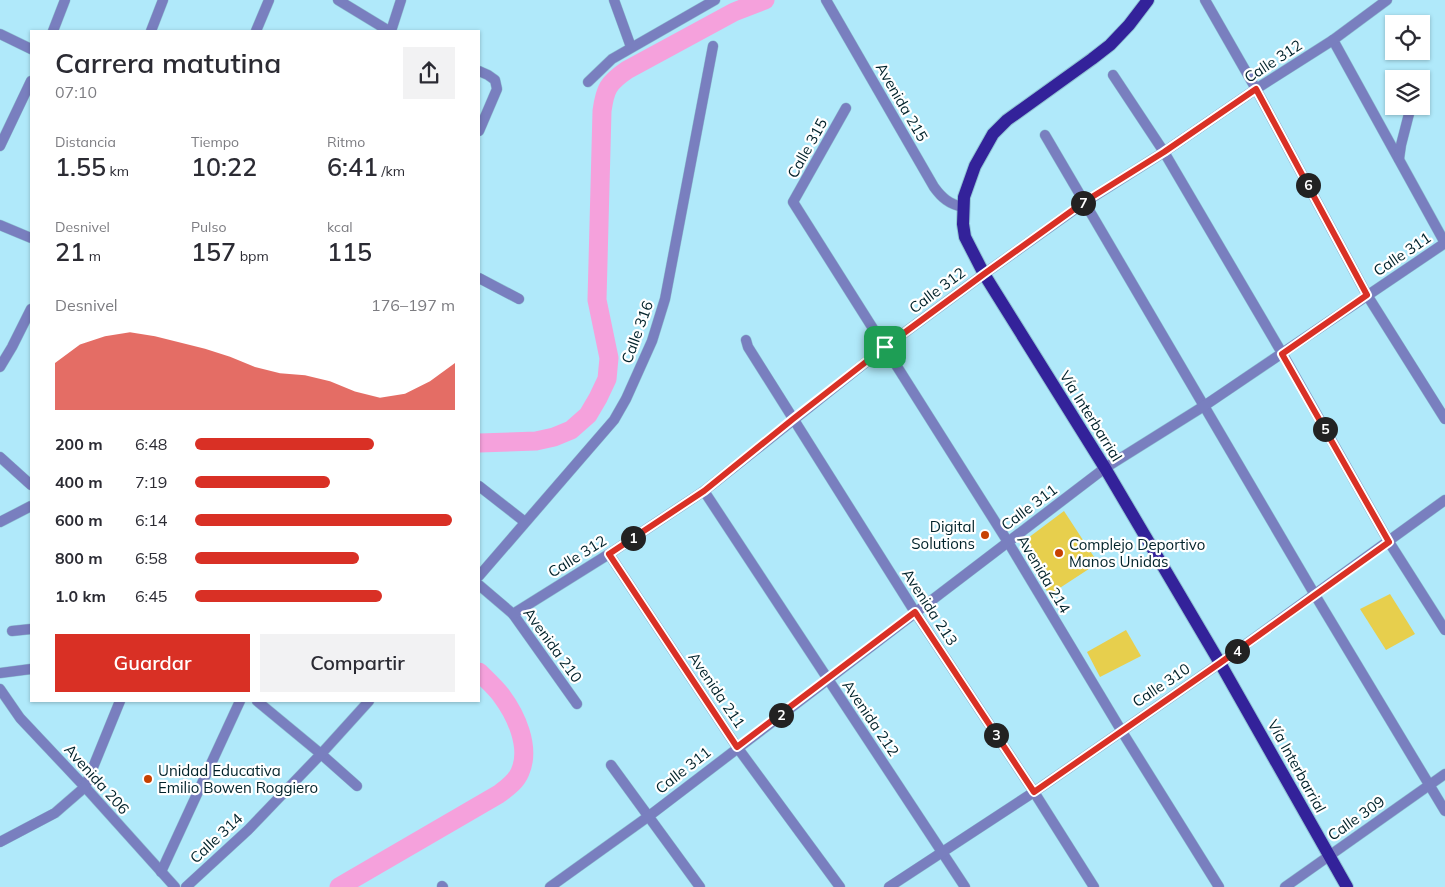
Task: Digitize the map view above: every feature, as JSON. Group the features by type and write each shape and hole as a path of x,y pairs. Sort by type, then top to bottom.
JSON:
{"main road":[{"name":"Vía Interbarrial","path":"1148,0 1129,25 1110,45 1007,120 993,134 975,166 964,197 963,224 965,237 984,274 1105,468 1220,663 1347,887"}],"street":[{"path":"53,30 65,0"},
{"path":"151,30 163,0"},
{"path":"256,30 268,0"},
{"path":"338,0 388,30"},
{"path":"390,30 401,0"},
{"path":"614,0 631,47"},
{"path":"588,82 612,59 715,0"},
{"name":"Avenida 215","path":"826,0 934,187 951,204 963,207"},
{"path":"1205,0 1256,89 1367,295 1445,419"},
{"name":"Calle 312","path":"513,614 609,554 704,491 885,347 1084,202 1164,152 1256,89 1334,40 1388,0"},
{"path":"0,34 30,49"},
{"path":"1334,40 1445,243"},
{"name":"Calle 316","path":"480,575 614,420 626,399 652,341 665,299 713,46"},
{"path":"480,71 495,80 497,89 480,129"},
{"path":"1113,75 1164,152 1389,542 1445,630"},
{"path":"0,146 30,83"},
{"name":"Calle 315","path":"793,202 846,108"},
{"path":"1399,160 1409,115"},
{"path":"1045,135 1315,595 1445,811"},
{"name":"Avenida 214","path":"793,202 1008,542 1219,887"},
{"path":"0,225 30,238"},
{"name":"Calle 311","path":"550,887 562,884 737,747 828,680 1105,468 1204,406 1445,243"},
{"path":"480,279 519,299"},
{"path":"0,367 30,311"},
{"name":"Avenida 213","path":"746,340 748,347 915,612 1034,792 1094,887"},
{"path":"0,457 30,484"},
{"path":"480,487 525,522"},
{"name":"Avenida 212","path":"704,491 965,887"},
{"name":"Calle 310","path":"889,887 1034,792 1220,663 1445,500"},
{"path":"0,522 30,507"},
{"name":"Avenida 211","path":"609,554 737,747 840,887"},
{"name":"Avenida 210","path":"480,586 513,614 577,704"},
{"path":"12,631 30,629"},
{"path":"0,674 30,669"},
{"name":"Avenida 206","path":"0,689 20,718 175,887"},
{"path":"0,842 54,813 85,787 120,702"},
{"path":"161,872 240,702"},
{"path":"258,702 357,786"},
{"name":"Calle 314","path":"186,887 248,830 368,702"},
{"path":"611,765 700,887"},
{"name":"Calle 309","path":"1285,887 1445,774"}],"shaded area":[{"name":"Complejo Deportivo Manos Unidas","path":"1064,511 1098,563 1049,595 1020,544"},
{"path":"1390,594 1415,634 1386,650 1360,609"},
{"path":"1126,630 1141,656 1100,677 1087,652"}],"waterway":[{"path":"480,443 536,441 554,437 571,430 588,415 607,379 609,358 597,300 602,111 608,87 627,70 734,12 765,0"},
{"path":"339,887 499,794 518,776 524,752 517,722 501,695 480,673"}],"place":[{"name":"Digital Solutions","path":"985,535"},
{"name":"Complejo Deportivo Manos Unidas","path":"1059,553"},
{"name":"Unidad Educativa Emilio Bowen Roggiero","path":"148,779"}],"route":[{"path":"1256,89 1367,295 1282,354 1389,542 1220,663 1034,792 915,612 828,680 737,747 609,554 704,491 885,347 1084,202 1164,152 1256,89"}]}
